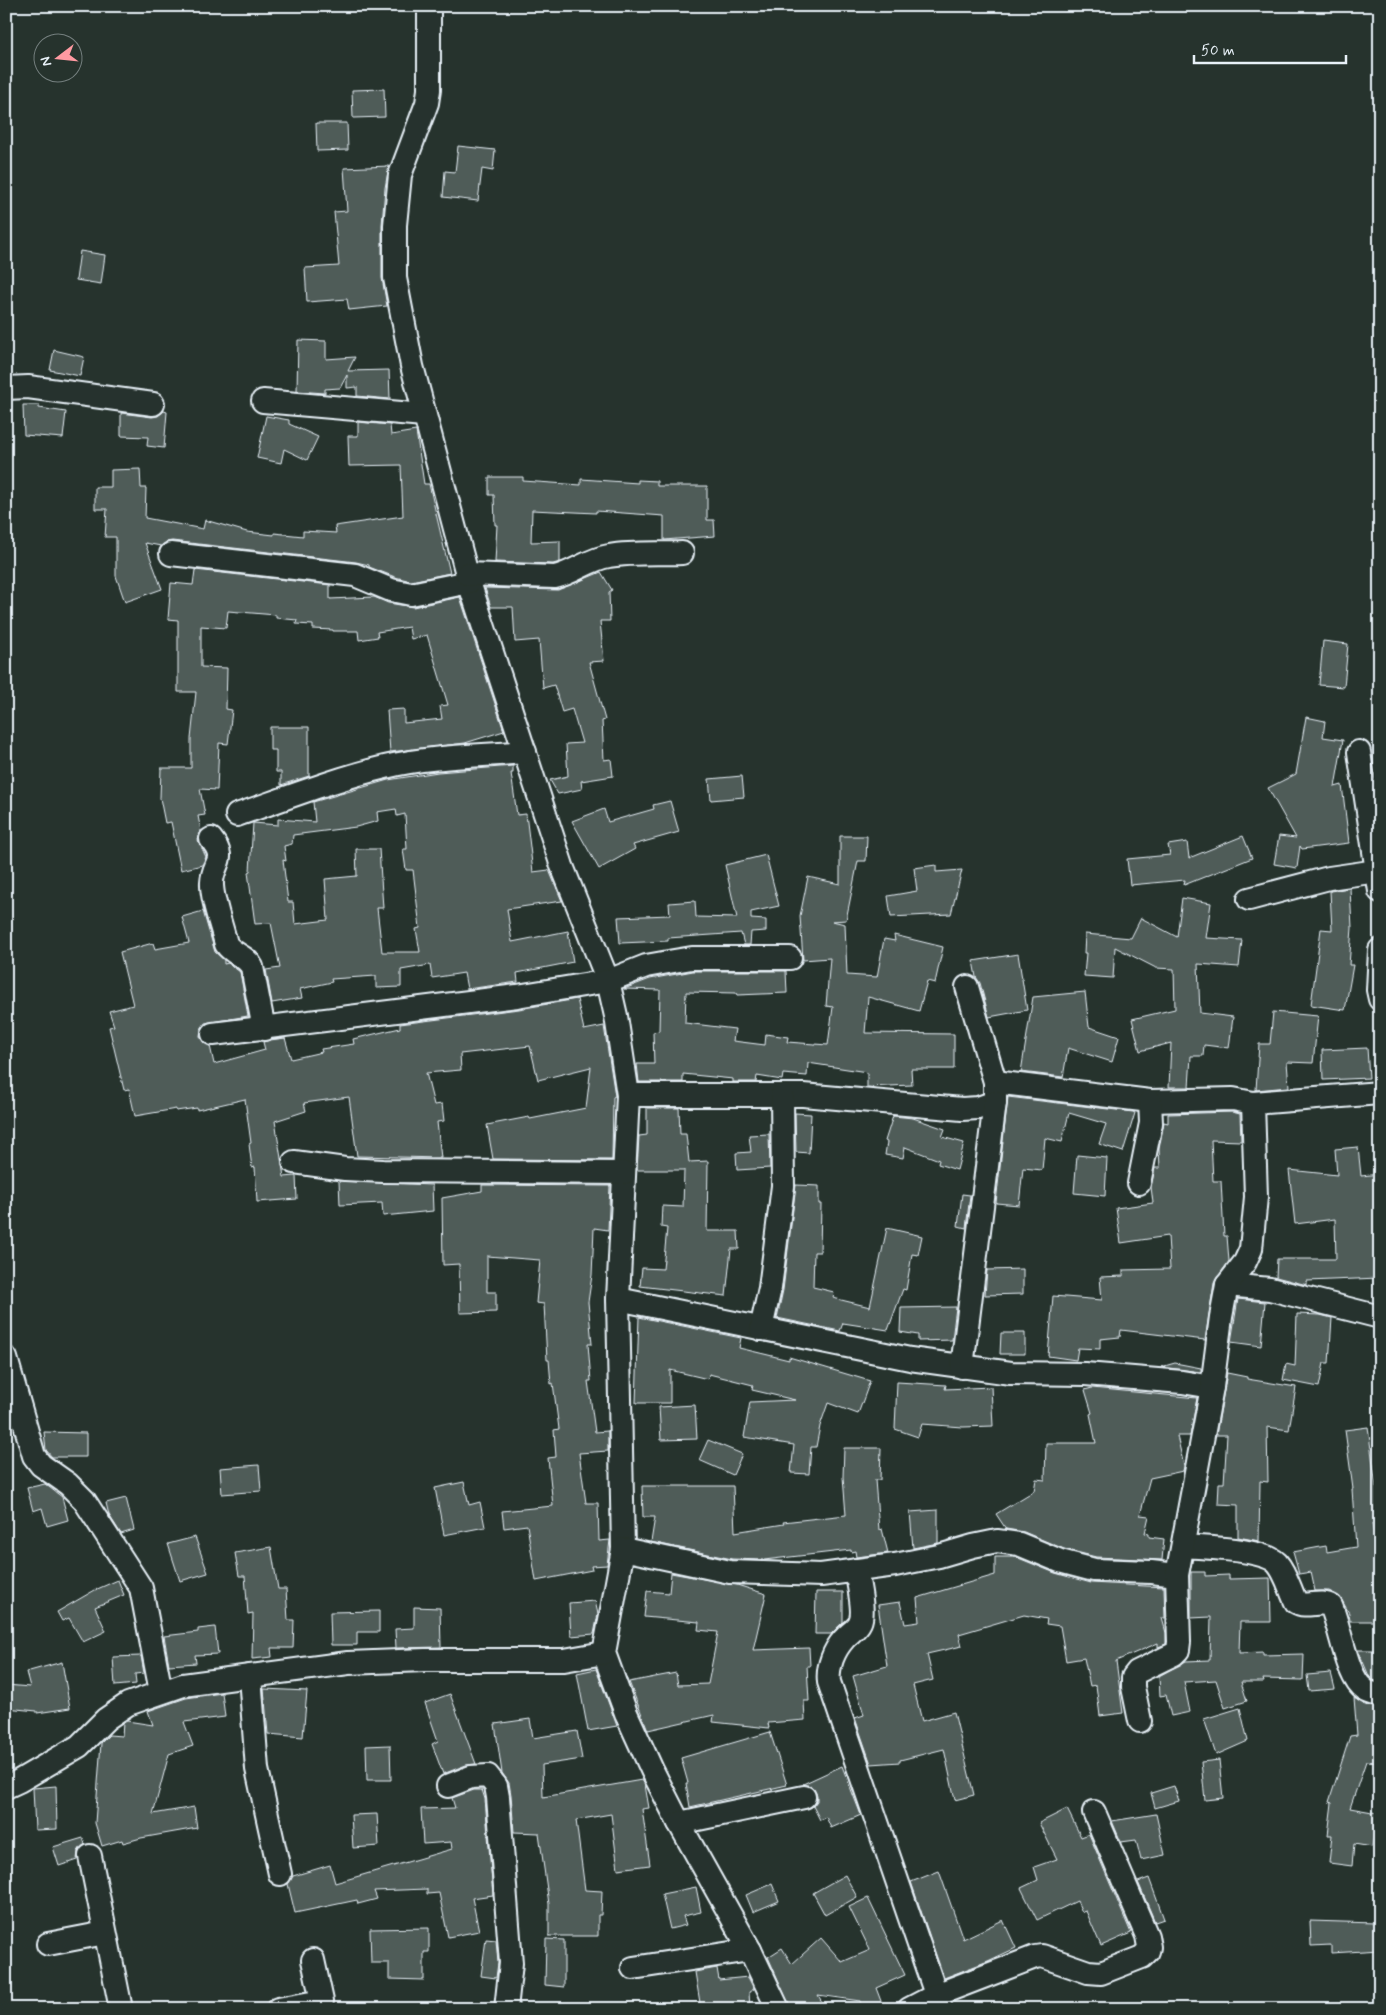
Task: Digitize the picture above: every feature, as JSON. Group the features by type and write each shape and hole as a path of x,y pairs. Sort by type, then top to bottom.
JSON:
{"street":[{"path":"429,6 429,90 427,103 400,175 395,225 395,278 412,366 468,578 562,866 608,981 616,1016 628,1095 618,1299 623,1549 604,1653 626,1714 679,1823 750,1950 778,2009"},
{"path":"6,388 28,387 153,404"},
{"path":"263,401 424,415"},
{"path":"171,554 354,575 392,590 412,594 468,578 555,577 568,574 592,561 609,556 682,553"},
{"path":"237,815 296,794 386,767 425,760 525,752"},
{"path":"1249,899 1329,878 1379,881 1359,752"},
{"path":"211,838 218,849 219,858 212,884 226,944 230,950 248,960 252,966 264,1028"},
{"path":"1380,950 1378,990 1380,999"},
{"path":"213,1034 517,996 608,981 646,966 683,959 790,958"},
{"path":"962,1367 995,1092 967,987"},
{"path":"628,1095 782,1095 962,1109 978,1108 995,1092 1150,1101 1233,1099 1253,1104 1380,1093"},
{"path":"761,1328 770,1288 783,1186 782,1095"},
{"path":"1139,1183 1150,1123 1150,1101"},
{"path":"1140,1721 1132,1677 1137,1672 1169,1658 1178,1650 1180,1630 1177,1575 1212,1387 1227,1285 1245,1262 1251,1249 1256,1197 1253,1104"},
{"path":"294,1162 345,1169 420,1172 624,1173"},
{"path":"1227,1285 1270,1289 1380,1317"},
{"path":"618,1299 910,1359 962,1367 1010,1373 1085,1374 1182,1382 1212,1387"},
{"path":"6,1358 34,1456 41,1465 68,1484 84,1500 141,1588 161,1692"},
{"path":"623,1549 730,1572 821,1575 930,1558 997,1541 1019,1544 1060,1561 1094,1570 1177,1575"},
{"path":"1183,1546 1251,1552 1262,1554 1272,1559 1282,1570 1296,1602 1304,1605 1326,1603 1330,1606 1357,1682 1365,1691 1380,1695"},
{"path":"856,1570 862,1618 856,1628 845,1638 835,1652 829,1671 829,1682 938,2002"},
{"path":"6,1786 19,1781 79,1746 106,1719 128,1704 183,1685 348,1663 425,1660 564,1660 604,1653"},
{"path":"250,1676 257,1769 280,1874"},
{"path":"448,1786 471,1777 488,1776 496,1786 511,1963 506,2009"},
{"path":"679,1823 804,1797"},
{"path":"908,2009 938,2002 1034,1956 1042,1956 1096,1974 1129,1963 1146,1954 1149,1947 1146,1936 1094,1812"},
{"path":"90,1856 120,2009"},
{"path":"48,1944 106,1933"},
{"path":"633,1968 750,1950"},
{"path":"278,2009 322,2001 314,1960"}],"building":[{"path":"384,89 385,117 353,118 352,90"},
{"path":"316,123 347,123 348,150 317,151"},
{"path":"458,146 495,150 493,171 482,169 478,201 443,197 445,171 455,172"},
{"path":"389,166 382,225 382,278 387,306 349,310 347,299 307,302 305,268 339,266 334,212 347,211 344,168"},
{"path":"80,251 105,255 101,284 76,280"},
{"path":"298,340 326,341 326,359 355,357 348,371 389,370 390,399 357,396 357,387 347,388 347,375 340,388 325,389 325,393 297,391"},
{"path":"54,350 84,357 80,376 50,370"},
{"path":"23,405 39,405 39,408 66,412 63,438 24,435"},
{"path":"164,411 167,412 164,448 147,446 148,437 121,436 121,413 152,417 158,416"},
{"path":"266,416 289,420 289,424 318,437 307,460 284,449 281,463 257,458"},
{"path":"358,422 390,425 391,435 416,431 424,484 429,484 450,573 411,581 356,562 172,541 166,542 161,546 145,543 162,589 125,602 116,576 116,537 105,537 107,509 95,509 95,487 111,487 111,470 140,469 141,488 146,488 145,518 203,529 205,520 247,532 274,535 274,533 303,536 303,531 336,533 335,526 403,516 401,465 349,466 348,436 358,436"},
{"path":"489,477 523,477 523,481 581,485 581,479 638,483 638,480 657,481 657,486 707,486 707,520 714,520 715,536 664,540 664,516 596,511 596,513 532,510 531,542 560,541 560,562 553,564 495,562 497,525 495,525 494,495 489,495"},
{"path":"195,570 330,585 330,599 374,597 388,603 413,607 460,597 504,731 465,743 390,752 387,710 404,709 404,723 442,719 440,706 448,705 427,635 411,639 409,627 377,632 378,637 359,640 358,631 313,629 313,625 296,624 297,620 276,618 276,615 228,611 226,628 201,626 201,667 227,668 226,709 232,710 228,744 219,743 217,790 200,789 205,815 198,816 201,831 198,840 206,857 202,865 181,870 171,822 165,823 160,798 161,768 191,768 191,739 196,692 178,692 178,620 168,619 171,583 193,585"},
{"path":"601,572 612,590 609,592 610,621 600,621 604,661 589,662 605,720 602,721 604,760 611,759 613,776 581,781 582,789 558,794 550,780 568,776 566,744 582,743 572,709 562,712 554,685 543,688 539,640 515,642 513,607 491,607 485,588 558,590"},
{"path":"1323,641 1348,644 1344,687 1319,685"},
{"path":"1306,717 1325,721 1323,737 1343,740 1335,787 1342,785 1349,843 1302,849 1300,846 1297,868 1274,864 1279,836 1296,838 1268,788 1296,774"},
{"path":"270,727 309,727 309,776 281,785 281,772 276,772 276,750 270,750"},
{"path":"513,766 513,773 511,773 517,815 526,814 533,872 549,870 562,901 507,909 512,942 568,931 573,962 517,973 518,982 467,989 464,973 432,978 430,965 401,970 401,987 376,988 376,976 331,979 332,982 300,989 302,998 272,1003 266,970 280,968 271,923 255,924 248,872 250,871 253,823 278,825 278,819 315,822 313,802 388,780 438,772","holes":["396,809 397,816 405,814 407,849 403,849 406,870 413,870 420,928 416,929 420,952 382,952 377,908 383,908 379,849 356,849 357,876 325,879 328,920 295,924 293,902 288,902 283,860 286,861 284,846 292,844 293,835 356,827 378,821 377,812"]},
{"path":"742,776 744,797 711,800 709,779"},
{"path":"670,801 679,832 633,845 635,849 599,869 572,821 604,809 608,822 654,809 653,805"},
{"path":"840,836 867,836 866,861 858,861 846,920 832,921 845,924 847,975 877,977 884,939 895,941 894,935 943,947 935,983 927,981 919,1011 868,997 865,1033 954,1034 954,1069 911,1069 912,1085 867,1087 867,1072 808,1063 807,1076 783,1074 782,1080 757,1076 756,1082 733,1082 733,1079 683,1074 683,1082 639,1082 637,1064 654,1064 653,1032 659,1031 660,990 624,989 650,979 693,971 786,971 787,993 737,995 736,993 686,992 685,1023 735,1029 733,1041 765,1045 766,1034 788,1037 787,1042 828,1045 833,1007 826,1006 830,958 803,960 800,916 808,877 840,884"},
{"path":"1243,836 1252,858 1184,885 1185,880 1130,885 1127,859 1170,855 1168,845 1187,842 1189,858"},
{"path":"766,855 779,906 751,912 751,919 766,920 766,931 751,932 750,945 744,945 741,933 668,938 668,941 620,943 618,917 670,915 669,903 695,901 696,917 737,918 725,865"},
{"path":"936,865 936,872 962,870 951,914 891,917 888,896 917,891 914,868"},
{"path":"1350,888 1352,928 1349,965 1353,965 1345,1010 1311,1005 1321,929 1332,930 1330,891"},
{"path":"1182,898 1211,903 1206,938 1242,940 1239,967 1198,964 1200,1013 1233,1017 1229,1048 1204,1045 1203,1056 1191,1056 1189,1087 1169,1087 1171,1043 1140,1051 1132,1019 1175,1009 1174,969 1156,968 1115,947 1113,978 1084,976 1085,934 1131,938 1141,918 1177,937"},
{"path":"203,911 215,952 224,960 224,964 228,963 240,972 248,1016 205,1023 201,1029 200,1036 203,1042 210,1046 214,1064 265,1050 263,1042 270,1040 285,1038 291,1059 322,1052 321,1049 354,1044 353,1039 400,1028 400,1024 519,1009 577,999 584,1030 604,1026 615,1096 613,1097 612,1160 493,1159 487,1125 586,1108 591,1067 538,1080 530,1046 460,1054 461,1070 426,1073 434,1105 442,1104 444,1121 437,1122 441,1158 357,1156 349,1097 304,1103 306,1111 275,1121 284,1177 296,1176 297,1199 257,1202 255,1167 252,1168 249,1144 251,1143 245,1099 197,1110 197,1108 176,1111 176,1109 135,1116 129,1089 124,1090 109,1027 114,1026 109,1011 133,1005 120,952 153,943 155,949 189,943 182,917"},
{"path":"1018,954 1027,1010 989,1017 980,983 976,977 973,961"},
{"path":"1085,992 1089,1027 1119,1037 1112,1062 1068,1048 1063,1077 1021,1072 1033,997"},
{"path":"1273,1012 1318,1016 1313,1063 1287,1062 1289,1087 1256,1090 1259,1044 1270,1044"},
{"path":"1367,1048 1369,1078 1323,1080 1322,1050"},
{"path":"1008,1097 1135,1113 1123,1152 1099,1144 1106,1124 1069,1113 1062,1142 1045,1138 1042,1170 1023,1168 1019,1205 996,1203"},
{"path":"647,1108 679,1108 680,1134 686,1134 689,1162 708,1161 707,1231 738,1231 739,1249 731,1249 726,1296 640,1286 642,1268 663,1269 667,1228 661,1227 662,1206 683,1207 684,1170 637,1170 639,1136 647,1135"},
{"path":"1232,1112 1240,1114 1241,1141 1211,1140 1213,1181 1221,1181 1224,1236 1227,1236 1229,1261 1214,1283 1205,1340 1121,1330 1120,1337 1100,1339 1100,1349 1078,1348 1076,1360 1048,1356 1053,1296 1102,1300 1100,1277 1123,1276 1123,1270 1170,1269 1168,1236 1121,1243 1116,1208 1153,1203 1151,1187 1155,1168 1160,1168 1159,1149 1164,1122 1168,1123 1168,1114"},
{"path":"795,1113 811,1114 809,1153 796,1152"},
{"path":"893,1116 913,1118 945,1129 942,1137 964,1143 957,1170 938,1164 939,1160 905,1147 903,1158 885,1155 887,1142 885,1141"},
{"path":"769,1134 770,1168 737,1170 736,1153 751,1152 749,1135"},
{"path":"1358,1147 1361,1176 1380,1174 1380,1225 1377,1225 1379,1278 1307,1281 1307,1285 1276,1277 1277,1259 1336,1259 1335,1219 1295,1224 1289,1170 1337,1175 1335,1149"},
{"path":"1077,1155 1107,1158 1105,1196 1074,1193"},
{"path":"339,1181 432,1185 433,1211 383,1216 382,1203 340,1205"},
{"path":"482,1185 610,1186 608,1230 594,1228 592,1275 588,1302 592,1344 588,1344 591,1381 588,1381 595,1432 608,1431 608,1451 579,1453 586,1503 598,1503 599,1541 610,1540 607,1565 591,1566 592,1570 536,1581 527,1525 504,1528 502,1511 553,1506 548,1458 556,1457 554,1430 559,1429 549,1360 547,1360 544,1304 536,1303 540,1260 487,1256 487,1292 496,1292 496,1312 460,1313 459,1264 443,1265 442,1198 482,1191"},
{"path":"796,1185 819,1186 819,1204 821,1204 820,1252 814,1252 813,1287 834,1292 833,1298 870,1307 887,1228 922,1236 918,1255 912,1254 906,1290 903,1289 888,1330 843,1323 840,1331 777,1318 783,1290"},
{"path":"962,1194 970,1195 966,1228 958,1226"},
{"path":"1023,1269 1023,1294 985,1295 987,1270"},
{"path":"1238,1299 1265,1302 1261,1346 1231,1342"},
{"path":"956,1307 952,1340 918,1341 918,1335 900,1332 901,1308"},
{"path":"1297,1314 1320,1315 1332,1318 1329,1363 1324,1363 1319,1387 1283,1380 1286,1364 1295,1366"},
{"path":"639,1317 741,1338 739,1348 789,1360 789,1357 870,1381 858,1414 828,1403 820,1426 816,1447 811,1447 809,1474 791,1473 794,1445 744,1437 750,1402 795,1400 752,1390 753,1385 709,1374 708,1379 670,1370 670,1403 636,1403"},
{"path":"1001,1333 1025,1333 1025,1354 1000,1354"},
{"path":"1175,1363 1201,1368 1201,1372 1161,1367"},
{"path":"1227,1373 1247,1377 1247,1379 1296,1387 1289,1430 1267,1427 1268,1482 1260,1481 1259,1541 1238,1537 1238,1505 1218,1504 1219,1483 1224,1483 1227,1435 1216,1435"},
{"path":"897,1382 946,1385 945,1389 991,1387 993,1426 963,1427 922,1424 918,1437 895,1429"},
{"path":"1092,1388 1197,1398 1190,1436 1177,1436 1184,1466 1183,1471 1150,1478 1140,1515 1149,1516 1145,1533 1149,1534 1149,1537 1164,1539 1162,1560 1096,1557 1064,1549 1024,1532 1006,1529 996,1514 1034,1491 1036,1479 1045,1480 1046,1443 1096,1443 1090,1414 1092,1413 1085,1390"},
{"path":"695,1405 697,1439 661,1440 659,1407"},
{"path":"1368,1427 1376,1487 1380,1487 1380,1523 1372,1524 1380,1565 1380,1591 1377,1591 1377,1621 1350,1621 1349,1613 1340,1597 1329,1591 1315,1591 1311,1572 1299,1574 1293,1552 1326,1546 1327,1552 1356,1547 1353,1489 1345,1430"},
{"path":"44,1432 86,1433 86,1457 52,1457 46,1450"},
{"path":"708,1440 742,1454 733,1475 699,1460"},
{"path":"844,1448 881,1448 880,1480 875,1480 879,1530 882,1529 888,1553 856,1557 855,1551 851,1552 851,1550 764,1560 732,1559 651,1542 655,1517 643,1517 642,1486 733,1486 735,1532 784,1524 783,1522 846,1515 843,1477"},
{"path":"259,1465 261,1491 222,1494 220,1468"},
{"path":"464,1482 469,1505 480,1502 485,1527 444,1535 435,1488"},
{"path":"45,1484 62,1497 68,1520 47,1526 42,1508 33,1511 27,1488"},
{"path":"126,1498 134,1530 121,1534 109,1515 106,1503"},
{"path":"938,1510 938,1543 913,1548 910,1512"},
{"path":"195,1537 208,1573 180,1581 168,1544"},
{"path":"271,1547 278,1589 286,1589 288,1620 294,1620 293,1648 271,1648 272,1657 252,1659 253,1613 248,1614 245,1576 239,1576 235,1553"},
{"path":"995,1557 1016,1557 1055,1573 1091,1583 1164,1587 1165,1618 1162,1618 1166,1633 1166,1644 1158,1647 1158,1643 1116,1661 1123,1713 1100,1716 1096,1685 1090,1686 1084,1658 1066,1661 1060,1626 1046,1624 1047,1619 1024,1615 959,1634 962,1646 927,1654 933,1680 913,1685 922,1721 954,1712 974,1795 955,1800 944,1749 900,1760 900,1762 871,1764 855,1718 864,1715 853,1676 887,1666 878,1605 900,1602 905,1624 919,1622 917,1598 995,1575"},
{"path":"1191,1572 1205,1572 1205,1576 1229,1575 1229,1579 1270,1578 1271,1622 1240,1622 1239,1653 1263,1652 1263,1655 1304,1654 1303,1680 1263,1679 1264,1682 1241,1682 1247,1701 1225,1708 1216,1680 1184,1682 1190,1712 1171,1716 1166,1695 1160,1696 1159,1676 1186,1661 1210,1660 1211,1617 1191,1618"},
{"path":"671,1573 737,1585 766,1594 753,1650 809,1648 810,1666 807,1666 809,1701 804,1701 805,1720 768,1723 769,1728 713,1722 714,1715 648,1730 629,1682 676,1673 678,1685 708,1684 718,1632 698,1630 699,1622 644,1617 647,1591 669,1593"},
{"path":"118,1580 124,1595 95,1607 106,1631 83,1642 69,1618 62,1621 57,1612 95,1590"},
{"path":"816,1592 843,1592 843,1622 831,1634 815,1634"},
{"path":"595,1601 598,1614 594,1634 571,1636 569,1603"},
{"path":"414,1607 440,1608 441,1647 396,1648 395,1629 414,1628"},
{"path":"379,1611 379,1632 357,1632 357,1645 331,1645 330,1612"},
{"path":"215,1627 218,1654 195,1655 196,1663 169,1665 164,1636 198,1632 198,1629"},
{"path":"1358,1650 1380,1650 1380,1682 1373,1680 1369,1676"},
{"path":"141,1656 144,1673 135,1674 136,1684 115,1686 113,1657"},
{"path":"62,1662 70,1708 37,1713 37,1711 6,1708 6,1685 30,1687 26,1672"},
{"path":"596,1669 617,1726 588,1731 577,1673"},
{"path":"1331,1673 1335,1689 1309,1691 1307,1675"},
{"path":"264,1689 307,1691 303,1737 268,1734"},
{"path":"222,1693 225,1717 184,1722 193,1746 169,1754 153,1814 194,1807 197,1828 123,1843 122,1840 102,1846 95,1823 101,1743 109,1735 122,1736 123,1723 127,1721 153,1725 148,1711 186,1698"},
{"path":"450,1694 476,1764 466,1765 443,1774 432,1744 438,1741 425,1703"},
{"path":"1354,1698 1365,1705 1380,1708 1380,1762 1366,1761 1350,1808 1378,1813 1372,1847 1354,1844 1352,1866 1329,1863 1332,1835 1328,1835 1332,1803 1329,1802 1350,1736 1357,1735"},
{"path":"1240,1708 1248,1741 1216,1755 1204,1719"},
{"path":"530,1719 533,1738 577,1731 582,1759 542,1765 543,1797 642,1780 645,1785 649,1808 642,1809 650,1865 618,1869 611,1814 576,1820 585,1890 602,1891 601,1915 598,1915 598,1936 549,1936 549,1904 539,1833 514,1832 509,1783 502,1773 495,1724"},
{"path":"770,1732 787,1785 690,1807 686,1783 688,1783 681,1758"},
{"path":"390,1745 391,1780 367,1780 366,1746"},
{"path":"1219,1760 1223,1798 1205,1800 1201,1762"},
{"path":"842,1766 861,1815 831,1828 826,1817 820,1820 813,1806 817,1801 814,1789 803,1784"},
{"path":"56,1786 57,1829 35,1830 33,1788"},
{"path":"1174,1786 1179,1801 1155,1808 1151,1793"},
{"path":"474,1790 482,1790 485,1799 493,1895 472,1898 479,1931 448,1937 439,1893 427,1894 427,1889 374,1891 377,1899 358,1904 357,1900 295,1913 288,1884 293,1876 330,1865 335,1883 452,1849 451,1842 423,1844 421,1809 455,1808 452,1798"},
{"path":"1067,1809 1081,1837 1089,1834 1131,1933 1101,1946 1086,1911 1082,1912 1077,1901 1037,1920 1021,1888 1038,1880 1034,1867 1057,1859 1039,1823"},
{"path":"377,1814 379,1846 353,1848 351,1815"},
{"path":"1156,1814 1165,1855 1141,1860 1136,1840 1121,1842 1112,1821"},
{"path":"83,1838 85,1844 78,1851 77,1860 59,1866 53,1847"},
{"path":"939,1871 963,1939 1003,1920 1016,1948 944,1978 911,1882"},
{"path":"845,1875 857,1897 825,1915 813,1893"},
{"path":"1149,1878 1164,1919 1155,1922 1138,1882"},
{"path":"772,1884 779,1901 753,1912 746,1895"},
{"path":"696,1887 701,1912 683,1916 686,1925 670,1929 662,1894"},
{"path":"868,1898 905,1975 876,1988 884,2009 863,2009 860,2001 818,1995 826,2009 791,2009 768,1957 782,1948 792,1964 821,1938 842,1962 870,1950 849,1907"},
{"path":"1310,1921 1375,1923 1374,1930 1380,1929 1380,1950 1331,1953 1331,1945 1311,1946"},
{"path":"429,1928 429,1952 424,1952 424,1980 389,1979 389,1963 371,1963 370,1929"},
{"path":"486,1939 496,1940 498,1963 496,1978 481,1976"},
{"path":"546,1939 564,1940 564,1987 545,1985"},
{"path":"717,1968 719,1980 748,1977 754,1989 749,1992 750,2009 701,2009 695,1972"}]}
